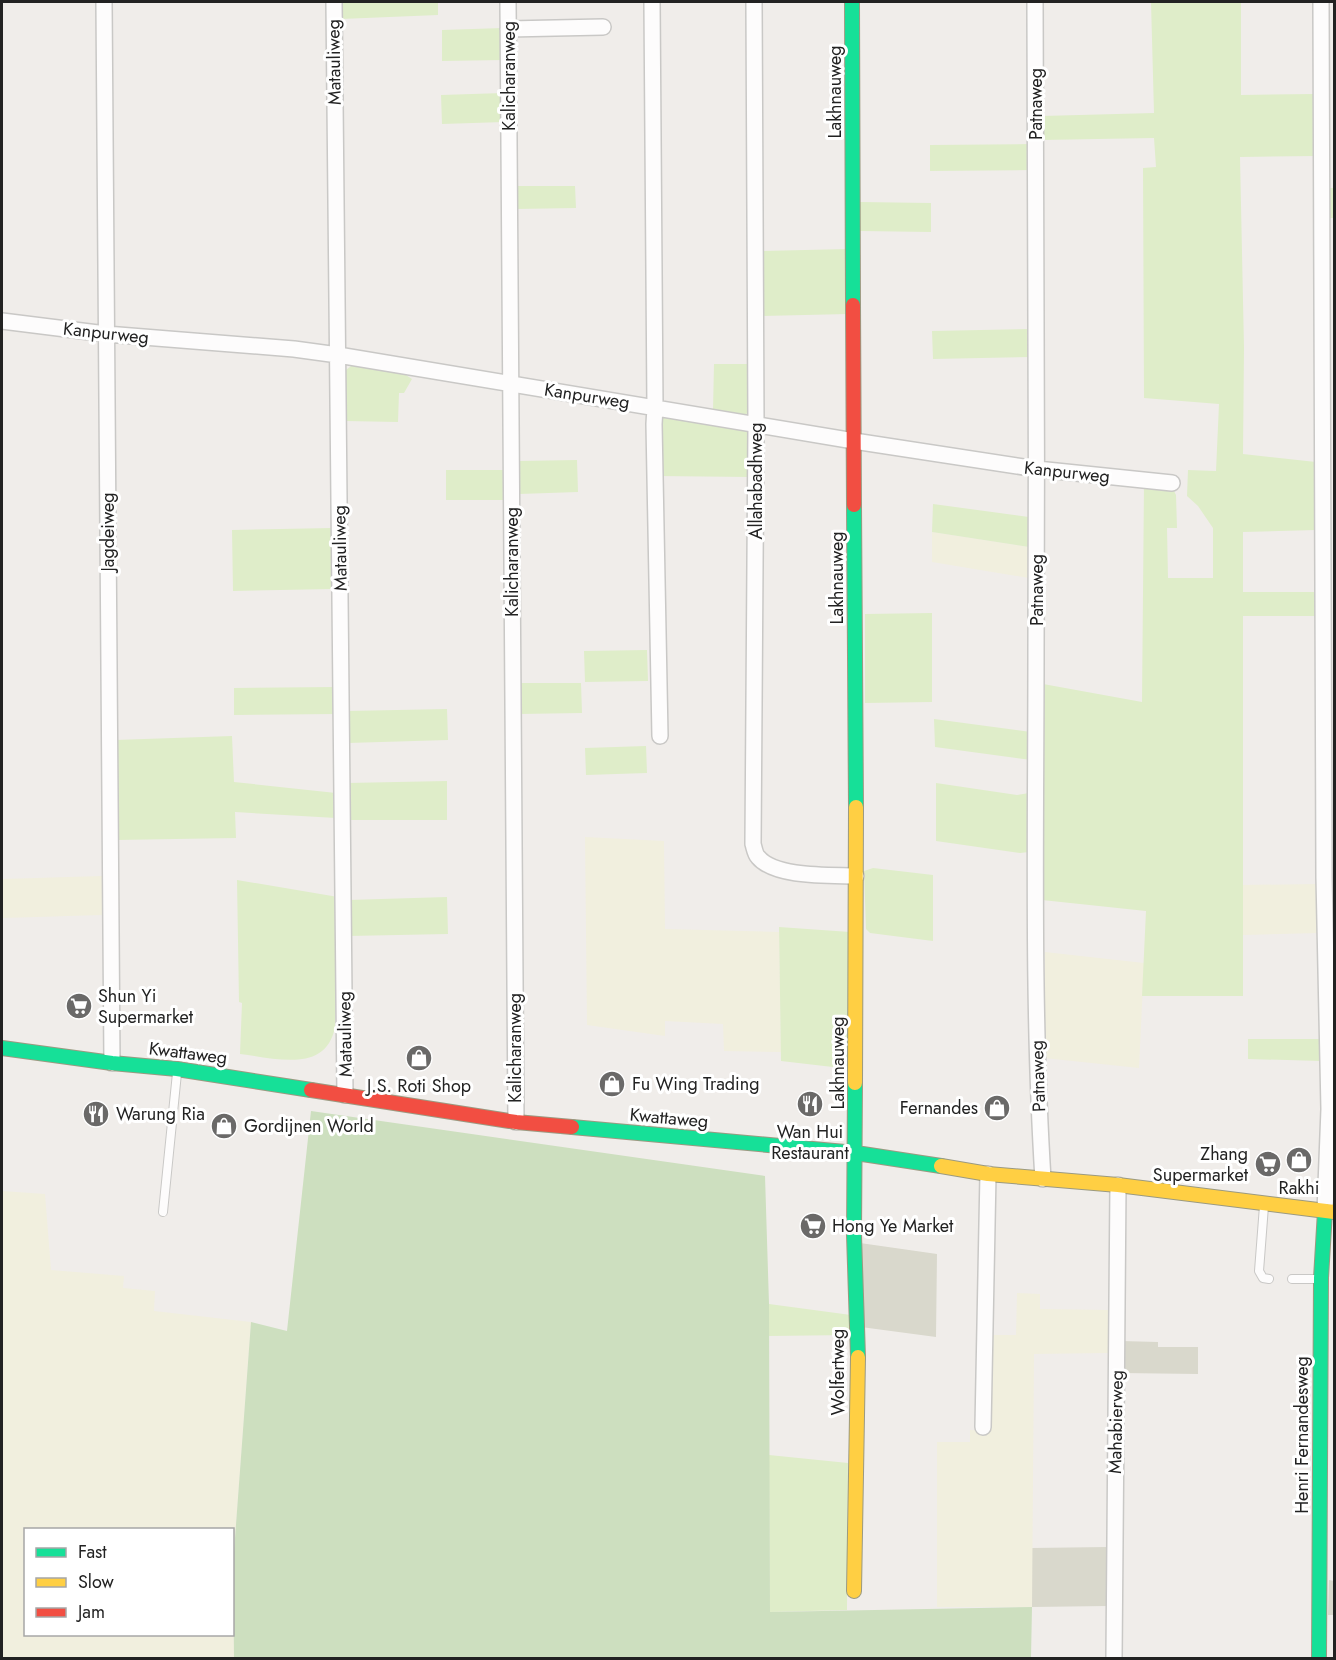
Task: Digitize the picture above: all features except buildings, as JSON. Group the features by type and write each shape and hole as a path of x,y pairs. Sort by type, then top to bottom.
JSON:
{"street":[{"name":"Jagdeiweg","path":"104,2 112,1063"},
{"name":"Matauliweg","path":"334,2 345,1095"},
{"name":"Kalicharanweg","path":"508,2 516,1122"},
{"path":"652,2 654,424 660,736"},
{"name":"Allahabadhweg","path":"753,2 756,424 753,843 758,857 778,870 856,876"},
{"name":"Lakhnauweg","path":"852,2 856,1153"},
{"name":"Patnaweg","path":"1035,2 1036,968 1037,1086 1043,1179"},
{"path":"1321,2 1324,877 1330,1212"},
{"path":"508,28 603,27"},
{"name":"Kanpurweg","path":"2,321 106,334 338,355 854,441 1037,469 1172,483"},
{"name":"Kwattaweg","path":"2,1048 177,1069 516,1122 856,1153 988,1174 1118,1185 1330,1212"},
{"name":"Wolfertweg","path":"854,1591 858,1358 854,1235 856,1153"},
{"path":"984,1427 988,1174"},
{"name":"Mahabierweg","path":"1114,1659 1118,1185"},
{"name":"Henri Fernandesweg","path":"1319,1659 1321,1278 1330,1212"}],"lane":[{"path":"163,1212 177,1069"},
{"path":"1264,1205 1259,1271 1263,1278 1269,1279"},
{"path":"1292,1279 1321,1278"}],"shaded area":[{"path":"932,532 1029,547 1029,578 932,562"},
{"path":"585,837 664,841 665,929 779,932 781,1052 724,1051 723,1024 665,1021 665,1036 587,1025"},
{"path":"103,876 103,915 2,918 2,879"},
{"path":"1318,884 1319,933 1243,935 1242,885"},
{"path":"1045,952 1144,963 1139,1068 1044,1058"},
{"path":"2,1191 45,1194 51,1270 124,1276 123,1288 155,1291 154,1311 251,1322 234,1552 234,1528 24,1528 24,1636 234,1636 234,1658 2,1658"},
{"path":"860,1243 937,1254 936,1337 861,1327"},
{"path":"1017,1293 1040,1294 1040,1309 1109,1310 1108,1353 1034,1354 1032,1607 937,1607 937,1442 970,1442 970,1430 989,1431 989,1335 1016,1335"},
{"path":"1121,1341 1158,1342 1158,1347 1198,1347 1198,1374 1121,1373"},
{"path":"1107,1547 1107,1606 1032,1607 1032,1548"},
{"path":"1329,1580 1334,1581 1334,1615 1328,1615"}],"green space":[{"path":"340,2 438,2 438,15 341,19"},
{"path":"1151,2 1241,2 1241,95 1315,94 1316,156 1240,157 1244,348 1243,454 1316,462 1316,530 1243,532 1243,592 1316,592 1315,616 1243,616 1243,996 1142,996 1146,911 1042,900 1043,684 1142,702 1144,484 1173,489 1176,495 1177,528 1167,528 1168,578 1213,578 1213,528 1198,506 1187,496 1188,470 1216,471 1219,404 1144,398 1143,168 1156,167 1154,138 1042,140 1042,116 1154,113"},
{"path":"503,28 503,60 442,61 442,30"},
{"path":"503,93 504,122 442,124 441,95"},
{"path":"1031,144 1031,170 930,171 930,145"},
{"path":"516,186 575,186 576,208 516,209"},
{"path":"1328,188 1334,188 1334,218 1327,218"},
{"path":"860,202 931,203 931,232 860,231"},
{"path":"848,249 848,314 761,316 761,251"},
{"path":"1031,329 1031,357 933,359 932,331"},
{"path":"714,364 751,364 750,411 745,415 713,410"},
{"path":"359,365 403,373 412,379 404,393 399,393 398,422 345,421 346,370 351,366"},
{"path":"661,415 750,430 751,477 656,476"},
{"path":"577,460 578,492 519,494 519,461"},
{"path":"446,470 506,470 506,500 446,500"},
{"path":"933,504 1029,517 1029,547 932,532"},
{"path":"332,528 333,589 233,591 232,530"},
{"path":"932,613 932,702 865,703 865,614"},
{"path":"647,650 648,681 585,682 584,651"},
{"path":"519,683 581,683 582,713 519,714"},
{"path":"335,687 336,714 234,715 234,688"},
{"path":"447,709 448,740 348,743 347,711"},
{"path":"934,719 1031,732 1031,760 935,747"},
{"path":"232,736 234,782 336,793 336,818 235,812 236,838 116,840 115,740"},
{"path":"646,746 647,773 586,775 585,748"},
{"path":"447,781 447,820 348,820 347,783"},
{"path":"936,783 1017,795 1029,793 1029,852 1020,853 936,841"},
{"path":"873,868 933,875 933,941 870,933 866,929 864,871"},
{"path":"237,880 338,897 335,1027 330,1042 321,1052 310,1057 283,1060 240,1054 242,1003 239,1002"},
{"path":"447,897 448,934 348,936 348,900"},
{"path":"779,927 850,932 850,1069 781,1061"},
{"path":"1248,1039 1320,1039 1321,1061 1248,1059"},
{"path":"311,1111 765,1176 769,1304 770,1612 1032,1607 1031,1658 234,1658 234,1552 251,1322 287,1331"},
{"path":"769,1304 851,1315 851,1335 769,1336"},
{"path":"769,1455 848,1463 847,1610 770,1612"}],"traffic: fast":[{"path":"852,2 853,305"},
{"path":"854,505 856,807"},
{"path":"2,1048 177,1069 311,1090"},
{"path":"855,1083 854,1235 858,1357"},
{"path":"572,1127 856,1153 941,1166"},
{"path":"1319,1658 1321,1278 1325,1211"}],"traffic: slow":[{"path":"855,1083 856,807"},
{"path":"941,1166 988,1174 1118,1185 1334,1212"},
{"path":"854,1591 858,1357"}],"traffic: jam":[{"path":"853,305 854,505"},
{"path":"311,1090 516,1122 572,1127"}],"place":[{"name":"Shun Yi Supermarket","path":"79,1006"},
{"name":"J.S. Roti Shop","path":"419,1058"},
{"name":"Fu Wing Trading","path":"612,1084"},
{"name":"Wan Hui Restaurant","path":"810,1104"},
{"name":"Fernandes","path":"997,1108"},
{"name":"Warung Ria","path":"96,1114"},
{"name":"Gordijnen World","path":"224,1126"},
{"name":"Rakhi","path":"1299,1160"},
{"name":"Zhang Supermarket","path":"1268,1164"},
{"name":"Hong Ye Market","path":"813,1226"}]}
